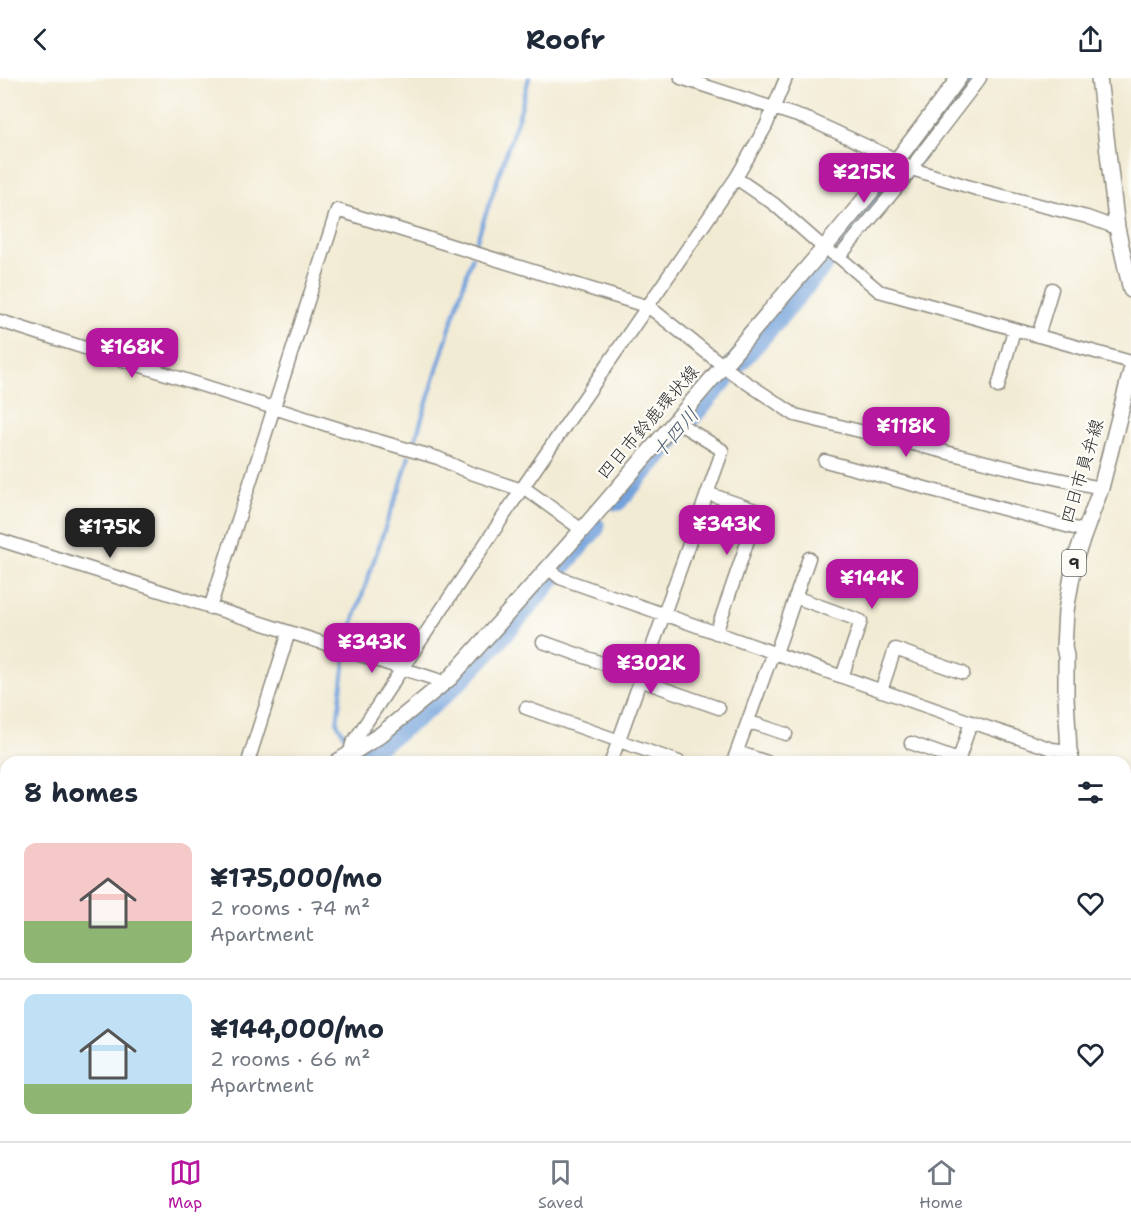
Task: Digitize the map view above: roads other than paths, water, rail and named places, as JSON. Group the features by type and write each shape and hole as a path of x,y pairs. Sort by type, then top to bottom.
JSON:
{"main road":[{"path":"1099,78 1131,290"},
{"name":"四日市鈴鹿環状線","path":"348,756 379,736 442,685 681,423 830,252 905,165 962,86"},
{"name":"四日市員弁線","path":"1071,756 1064,647 1066,611 1075,560 1101,488 1131,371"}],"street":[{"path":"681,78 810,120 905,165 983,191 1087,217 1122,231"},
{"path":"345,756 523,488 736,178 774,108 786,78"},
{"path":"962,86 980,78"},
{"path":"736,178 774,204 879,291 1131,362"},
{"path":"210,608 337,210 649,307 727,368 790,412 808,420 1101,488"},
{"path":"1038,336 1052,289"},
{"path":"0,321 438,458 468,472 523,488 582,530"},
{"path":"998,387 1014,330"},
{"path":"613,756 722,450 681,423"},
{"path":"825,461 1085,531"},
{"path":"707,493 758,511 716,633"},
{"path":"0,540 402,668 438,680 442,685"},
{"path":"735,756 809,558"},
{"path":"549,568 560,578 1071,756"},
{"path":"795,597 861,621 842,676"},
{"path":"250,756 289,632"},
{"path":"543,642 719,708"},
{"path":"881,691 895,649 963,673"},
{"path":"526,708 663,756"},
{"path":"960,756 971,722"},
{"path":"747,724 756,724 786,734"},
{"path":"911,743 945,756"}],"waterway":[{"path":"475,246 520,112 529,78"},
{"name":"十四川","path":"617,500 890,185 971,78"},
{"path":"413,447 472,257"},
{"path":"326,756 348,742 337,723 348,637 409,456"},
{"name":"十四川","path":"361,756 419,714 457,681 510,625 594,527"}]}
